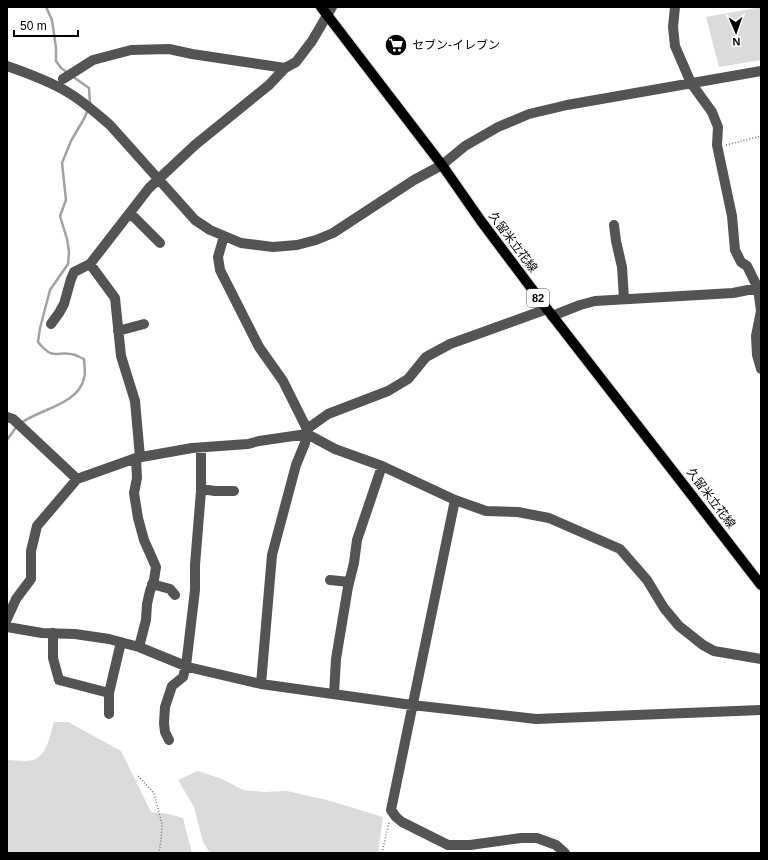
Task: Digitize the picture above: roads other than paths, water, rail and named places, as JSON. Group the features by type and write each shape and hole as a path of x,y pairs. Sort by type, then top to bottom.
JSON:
{"main road":[{"name":"久留米立花線","path":"321,7 330,11 481,221 549,312 761,585"}],"street":[{"path":"675,7 673,27 675,46 691,83 712,112 718,127 717,147 732,216 735,250 741,262 747,266 759,286 761,311 756,336 757,355 761,370"},
{"path":"51,324 59,314 64,304 74,272 90,264 149,188 158,179 195,145 269,85 285,68 296,62 312,41 325,17 330,11"},
{"path":"63,79 94,60 131,50 169,49 192,54 285,68"},
{"path":"7,66 34,76 69,92 110,125 195,220 210,230 241,243 273,247 297,245 316,240 333,232 414,180 442,165 465,146 498,127 529,114 567,105 761,70"},
{"path":"130,213 160,243"},
{"path":"614,225 622,267 624,300"},
{"path":"224,236 218,256 220,270 259,347 283,381 307,431 335,450 382,466 455,500 486,511 518,512 549,518 620,549 647,580 664,608 679,626 702,645 714,651 761,660"},
{"path":"90,264 115,298 121,356 134,401 138,457 137,478 134,493 138,518 144,540 156,567 147,604 146,620 139,647"},
{"path":"7,619 16,599 31,579 31,551 37,526 77,479 138,457 201,448 248,444 307,431 328,414 388,391 408,379 426,358 450,344 549,312 595,301 733,292 759,286"},
{"path":"118,331 144,324"},
{"path":"7,416 13,419 77,479"},
{"path":"261,684 272,555 296,465 305,443 307,431"},
{"path":"169,740 165,732 165,708 172,686 183,677 186,666 195,590 195,565 201,489 201,448"},
{"path":"334,694 336,659 357,540 382,466"},
{"path":"201,489 234,491"},
{"path":"455,500 391,810 396,818 402,822 448,845 470,846 521,838 537,838 556,845 565,853"},
{"path":"330,580 349,582"},
{"path":"152,584 170,589 175,595"},
{"path":"7,627 42,633 74,634 120,642 139,647 186,666 261,684 412,705 536,718 761,710"},
{"path":"54,633 53,658 59,680 109,693"},
{"path":"109,714 109,693 120,642"}],"waterway":[{"path":"46,7 52,20 56,48 56,61 61,68 68,73"},
{"path":"72,76 89,88 90,104"},
{"path":"21,423 67,400 81,387 85,376 84,359 75,355 64,353 52,354 38,342 50,290 68,264 69,252 67,239 60,216 66,200 62,163 71,141 88,109"},
{"path":"7,440 17,426"}],"place":[{"name":"セブン-イレブン","path":"396,45"}]}
